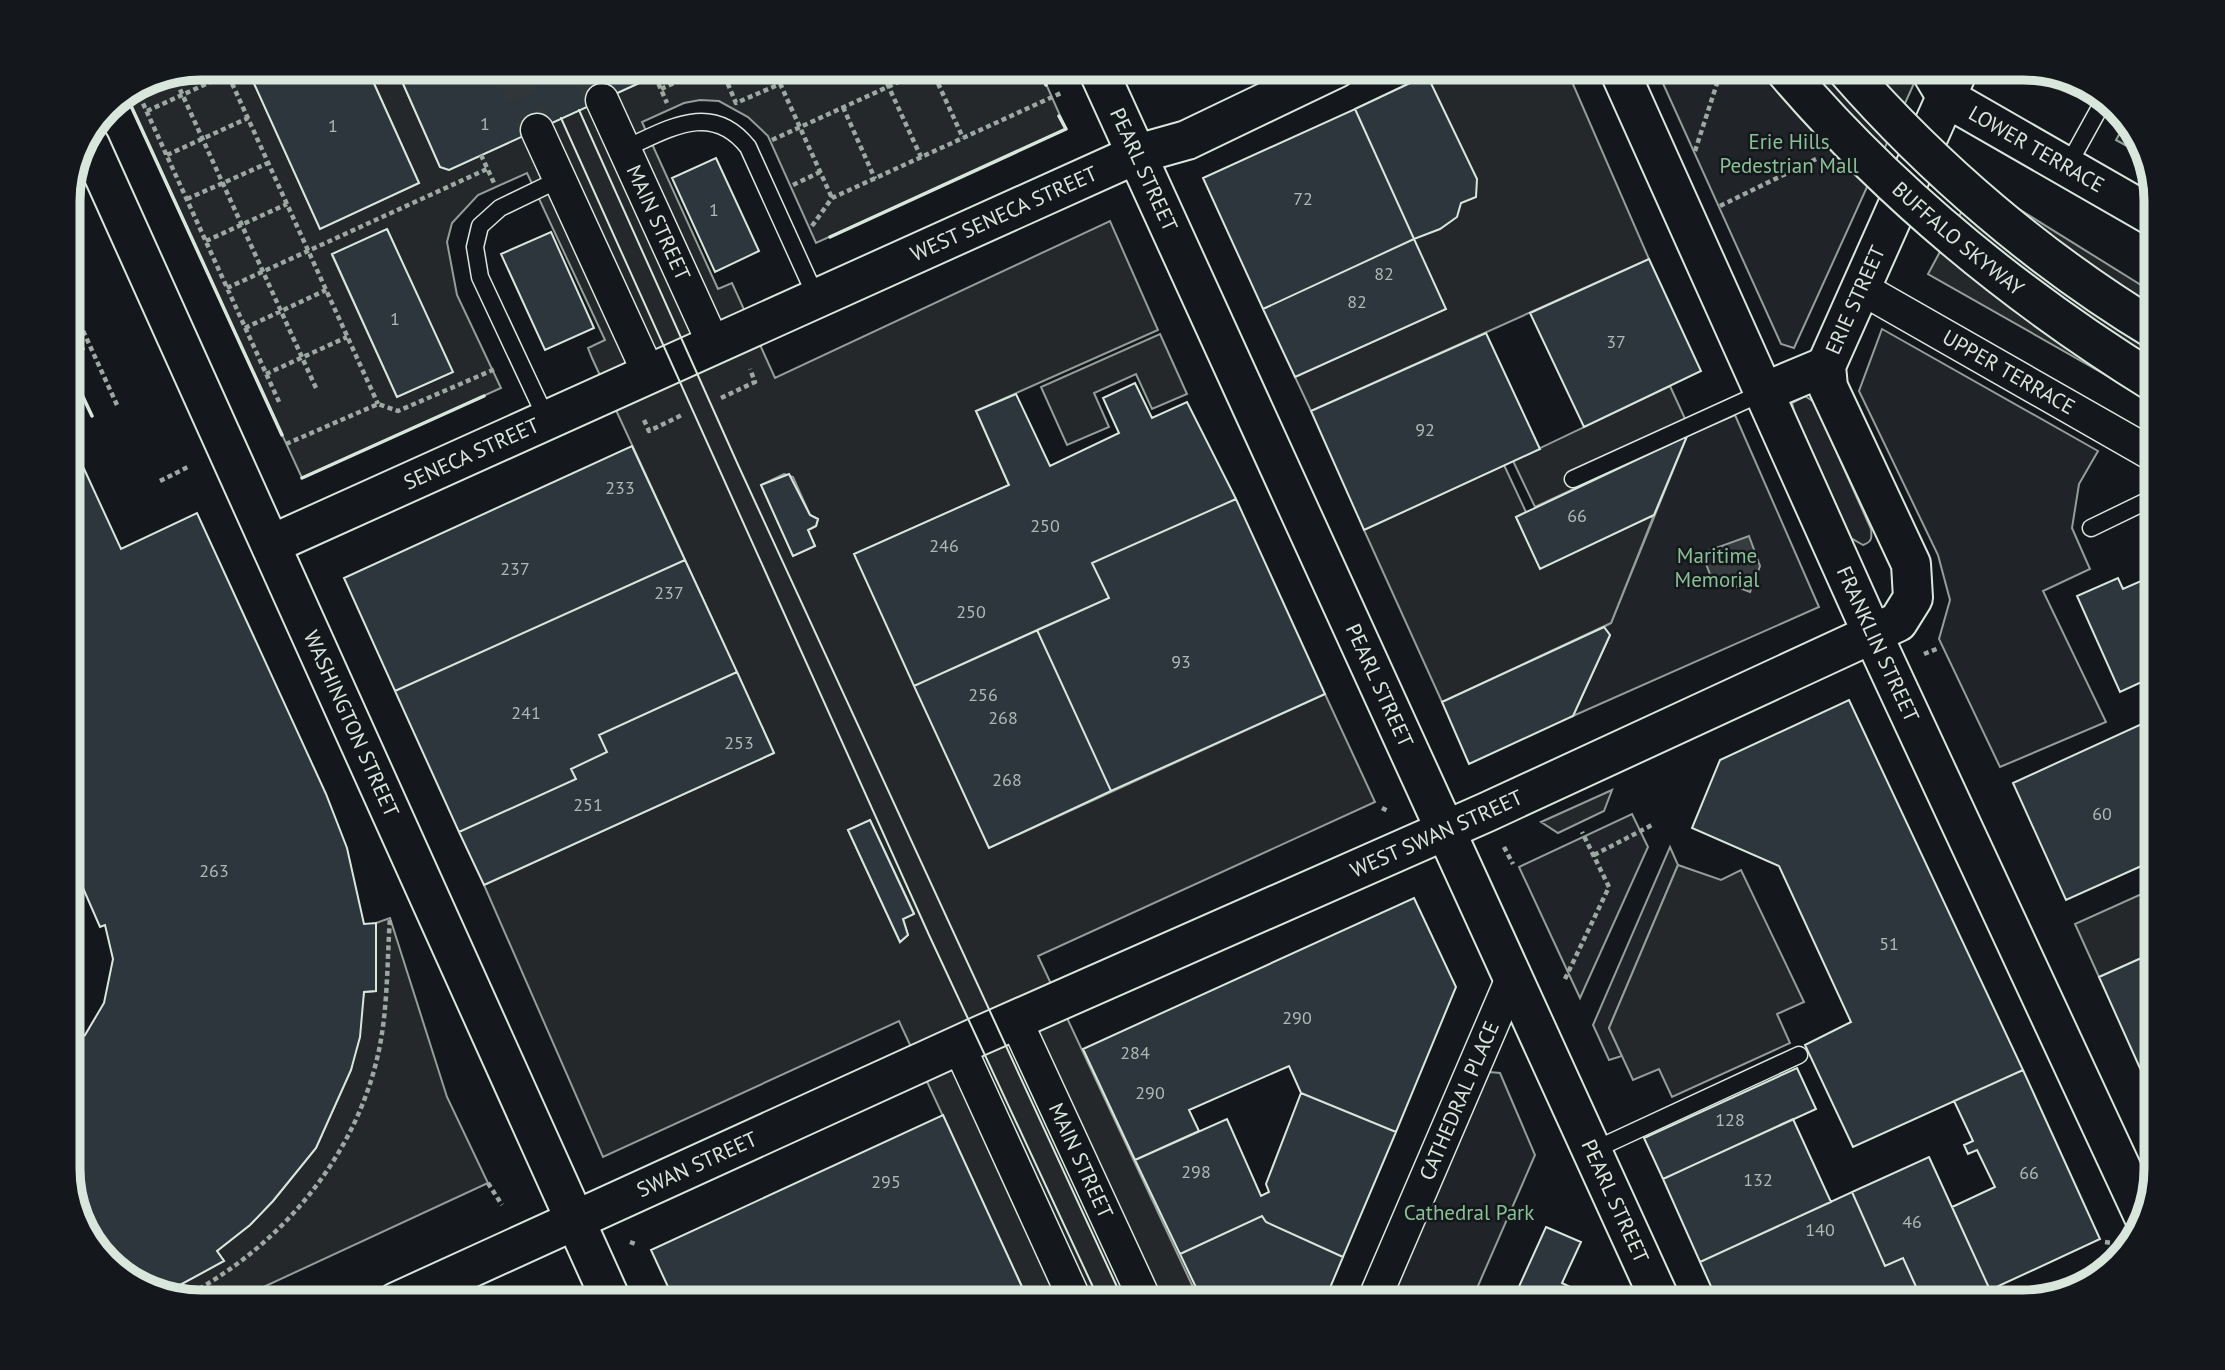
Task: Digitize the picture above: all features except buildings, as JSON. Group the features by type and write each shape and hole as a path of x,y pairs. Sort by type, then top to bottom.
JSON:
{"main road":[{"name":"PEARL STREET","path":"1103,80 1656,1290"},
{"name":"WEST SENECA STREET","path":"660,369 1137,154 1187,140 1312,80"},
{"name":"FRANKLIN STREET","path":"1623,80 1872,634 2138,1205"},
{"name":"BUFFALO SKYWAY","path":"1794,80 1861,153 1947,232 2085,339 2144,376"},
{"name":"BUFFALO SKYWAY","path":"1857,80 1919,145 2010,228 2076,278 2144,322"},
{"name":"ERIE STREET","path":"1872,634 1898,622 1913,598 1910,564 1828,387 1826,366 1861,288 1944,80"},
{"name":"LOWER TERRACE","path":"1948,80 2067,167 2144,211"},
{"name":"WASHINGTON STREET","path":"92,150 606,1290"},
{"path":"1764,391 1826,366"},
{"name":"SENECA STREET","path":"272,544 660,369"},
{"name":"WEST SWAN STREET","path":"1007,1025 1446,830 1872,634"},
{"name":"SWAN STREET","path":"422,1290 1007,1025"}],"street":[{"name":"MAIN STREET","path":"602,100 714,345"},
{"path":"537,130 660,369"},
{"name":"UPPER TERRACE","path":"1861,288 2144,450"},
{"name":"CATHEDRAL PLACE","path":"1378,1290 1513,976"},
{"name":"MAIN STREET","path":"1007,1025 1140,1290"},
{"path":"959,1046 1071,1290"}],"lane":[{"path":"2067,167 2100,108"},
{"path":"624,149 691,122 710,122 727,127 739,136 748,147 817,299"},
{"path":"547,420 480,277 474,247 480,226 500,208 560,179"},
{"path":"1573,479 1764,391"},
{"path":"2091,528 2144,502"},
{"path":"1592,1151 1799,1055"}],"path":[{"path":"147,111 210,80"},
{"path":"231,80 378,404"},
{"path":"657,80 667,104"},
{"path":"661,89 680,80"},
{"path":"726,80 736,103 780,83"},
{"path":"779,80 832,198"},
{"path":"886,80 921,157"},
{"path":"770,141 904,80"},
{"path":"936,80 963,138"},
{"path":"1694,154 1718,80"},
{"path":"177,83 316,388"},
{"path":"816,224 832,198 1061,93"},
{"path":"140,97 280,404"},
{"path":"842,107 875,178"},
{"path":"167,155 248,118"},
{"path":"481,155 495,186"},
{"path":"1710,211 1817,159"},
{"path":"187,199 268,163"},
{"path":"227,288 487,169"},
{"path":"790,186 820,172"},
{"path":"206,241 287,204"},
{"path":"245,327 326,290"},
{"path":"81,326 117,405"},
{"path":"266,374 347,337"},
{"path":"286,444 378,404 398,411 518,359"},
{"path":"721,398 755,382 750,369"},
{"path":"644,420 649,430 684,414"},
{"path":"160,481 188,467"},
{"path":"1924,654 1939,648"},
{"path":"1382,808 1388,811"},
{"path":"1593,855 1652,825"},
{"path":"1565,979 1609,887 1582,832"},
{"path":"1504,847 1513,864"},
{"path":"199,1290 231,1270 281,1227 322,1177 347,1138 379,1047 390,918"},
{"path":"488,1184 502,1205"},
{"path":"630,1242 638,1245"}],"green space":[{"name":"Erie Hills Pedestrian Mall","path":"1661,80 1916,80 1794,348 1781,344"},
{"path":"2121,130 2131,149 2116,140"},
{"path":"1882,329 2098,451 2079,484 2072,528 2090,569 2043,591 2106,722 2000,767 1939,639 1950,600 1938,555 1859,391"},
{"path":"1805,396 1814,402 1871,529 1871,539 1866,544 1851,538 1794,411 1792,403"},
{"name":"Maritime Memorial","path":"1735,415 1819,607 1573,716 1610,635 1604,627 1611,623 1687,436"},
{"path":"1632,814 1648,847 1580,998 1519,867"},
{"path":"1670,847 1678,865 1609,1028 1622,1056 1609,1060 1593,1025"},
{"name":"Cathedral Park","path":"1489,1072 1500,1073 1535,1155 1476,1290 1395,1290"}],"shaded area":[{"path":"252,80 320,229 419,183 372,80 401,80 440,167 449,170 646,80 1044,80 1066,129 816,243 768,136 748,117 719,101 700,100 684,103 642,122 718,289 732,283 775,378 1110,221 1158,330 976,411 1009,485 855,554 989,848 1325,694 1375,802 1038,956 1194,1290 1023,1290 899,1021 603,1157 484,885 774,753 592,358 588,348 605,340 527,173 478,195 452,223 447,242 457,295 501,388 302,478 130,105 141,97 178,83","holes":["387,229 452,372 397,397 332,255","784,474 793,477 810,515 818,519 816,526 808,530 815,546 793,556 761,485","870,820 914,913 903,919 908,935 900,942 848,830"]},
{"path":"1416,80 1571,80 1649,259 1311,411 1295,377 1445,309 1355,109"},
{"path":"1977,183 2144,287 2144,397 1928,274"},
{"path":"1160,334 1187,394 1152,409 1136,374 1094,393 1109,427 1067,445 1041,387"},
{"path":"1670,386 1692,434 1535,507 1513,461"},
{"path":"1504,465 1526,512 1516,517 1540,568 1654,515 1611,623 1442,702 1364,530"},
{"path":"1749,536 1760,566 1750,592 1711,577 1702,553"},
{"path":"1612,790 1604,811 1558,833 1541,822"},
{"path":"1678,865 1721,880 1741,870 1804,1002 1777,1014 1790,1043 1672,1097 1659,1069 1633,1080 1609,1028"},
{"path":"2144,893 2144,957 2099,977 2075,924"},
{"path":"390,918 447,1097 488,1183 257,1290 201,1290 177,1286 224,1261 217,1251 250,1225 316,1148 351,1070 364,992 376,991 376,923"}],"tunnel":[{"path":"514,80 537,130"},
{"path":"593,80 602,100"}],"tram line":[{"path":"579,110 739,467 1118,1290"},
{"path":"561,118 929,935 1094,1290"}],"wall":[{"path":"1044,80 1046,85"},
{"path":"130,105 282,435"},
{"path":"830,237 1066,129 1059,116"},
{"path":"81,344 81,350"},
{"path":"81,393 92,416"},
{"path":"302,478 484,396"}]}
